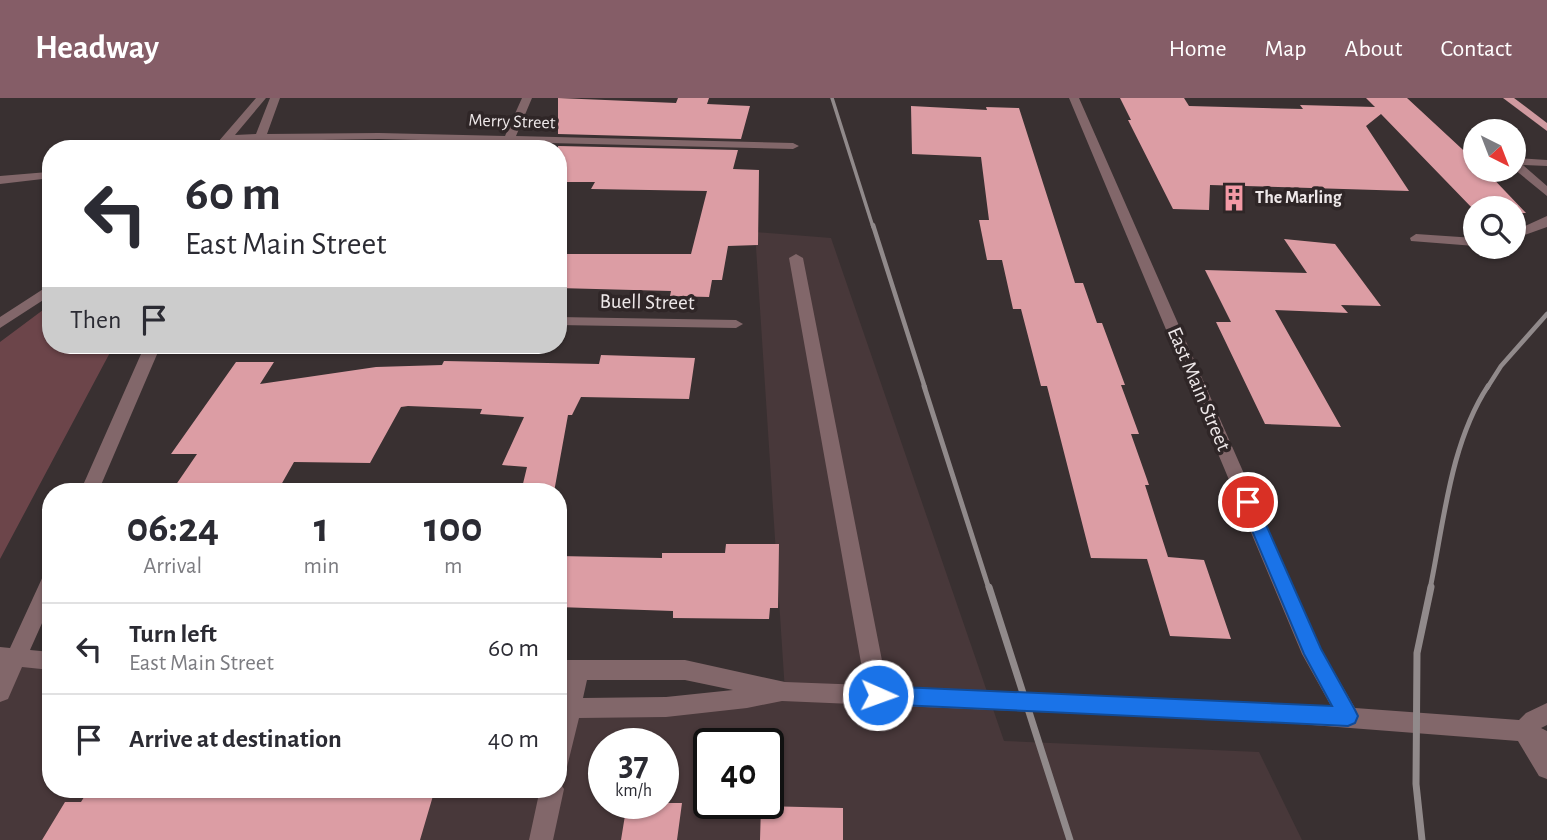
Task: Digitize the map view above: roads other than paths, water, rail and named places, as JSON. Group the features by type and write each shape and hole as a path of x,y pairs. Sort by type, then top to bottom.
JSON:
{"main road":[{"path":"1508,98 1547,128"}],"street":[{"path":"229,138 261,98"},
{"path":"260,140 275,98"},
{"path":"509,139 527,98"},
{"name":"East Main Street","path":"1074,98 1313,654 1348,716"},
{"name":"Merry Street","path":"229,138 379,136 550,140"},
{"name":"Merry Street","path":"567,140 793,146"},
{"path":"1526,162 1547,163"},
{"path":"1526,173 1547,192"},
{"path":"0,180 42,176"},
{"path":"1526,231 1547,220"},
{"path":"1416,238 1463,241"},
{"path":"796,258 878,695"},
{"path":"0,324 42,294"},
{"name":"Buell Street","path":"567,321 736,324"},
{"path":"93,483 149,354"},
{"path":"0,692 8,657 42,596"},
{"path":"8,657 42,660"},
{"path":"568,670 685,670 785,692 1348,716 1524,731 1547,742"},
{"path":"567,708 611,711 700,706 785,692"},
{"path":"1524,731 1534,720 1547,713"},
{"path":"1524,731 1547,768"},
{"path":"541,840 550,798"}],"railway":[{"path":"832,98 873,227"},
{"path":"873,225 925,388"},
{"path":"1487,388 1501,366 1547,314"},
{"path":"924,386 989,589"},
{"path":"1430,589 1457,458 1475,409 1488,386"},
{"path":"989,587 1070,840"},
{"path":"1422,840 1416,784 1417,653 1431,587"}],"place":[{"name":"The Marling","path":"1234,198"}]}
